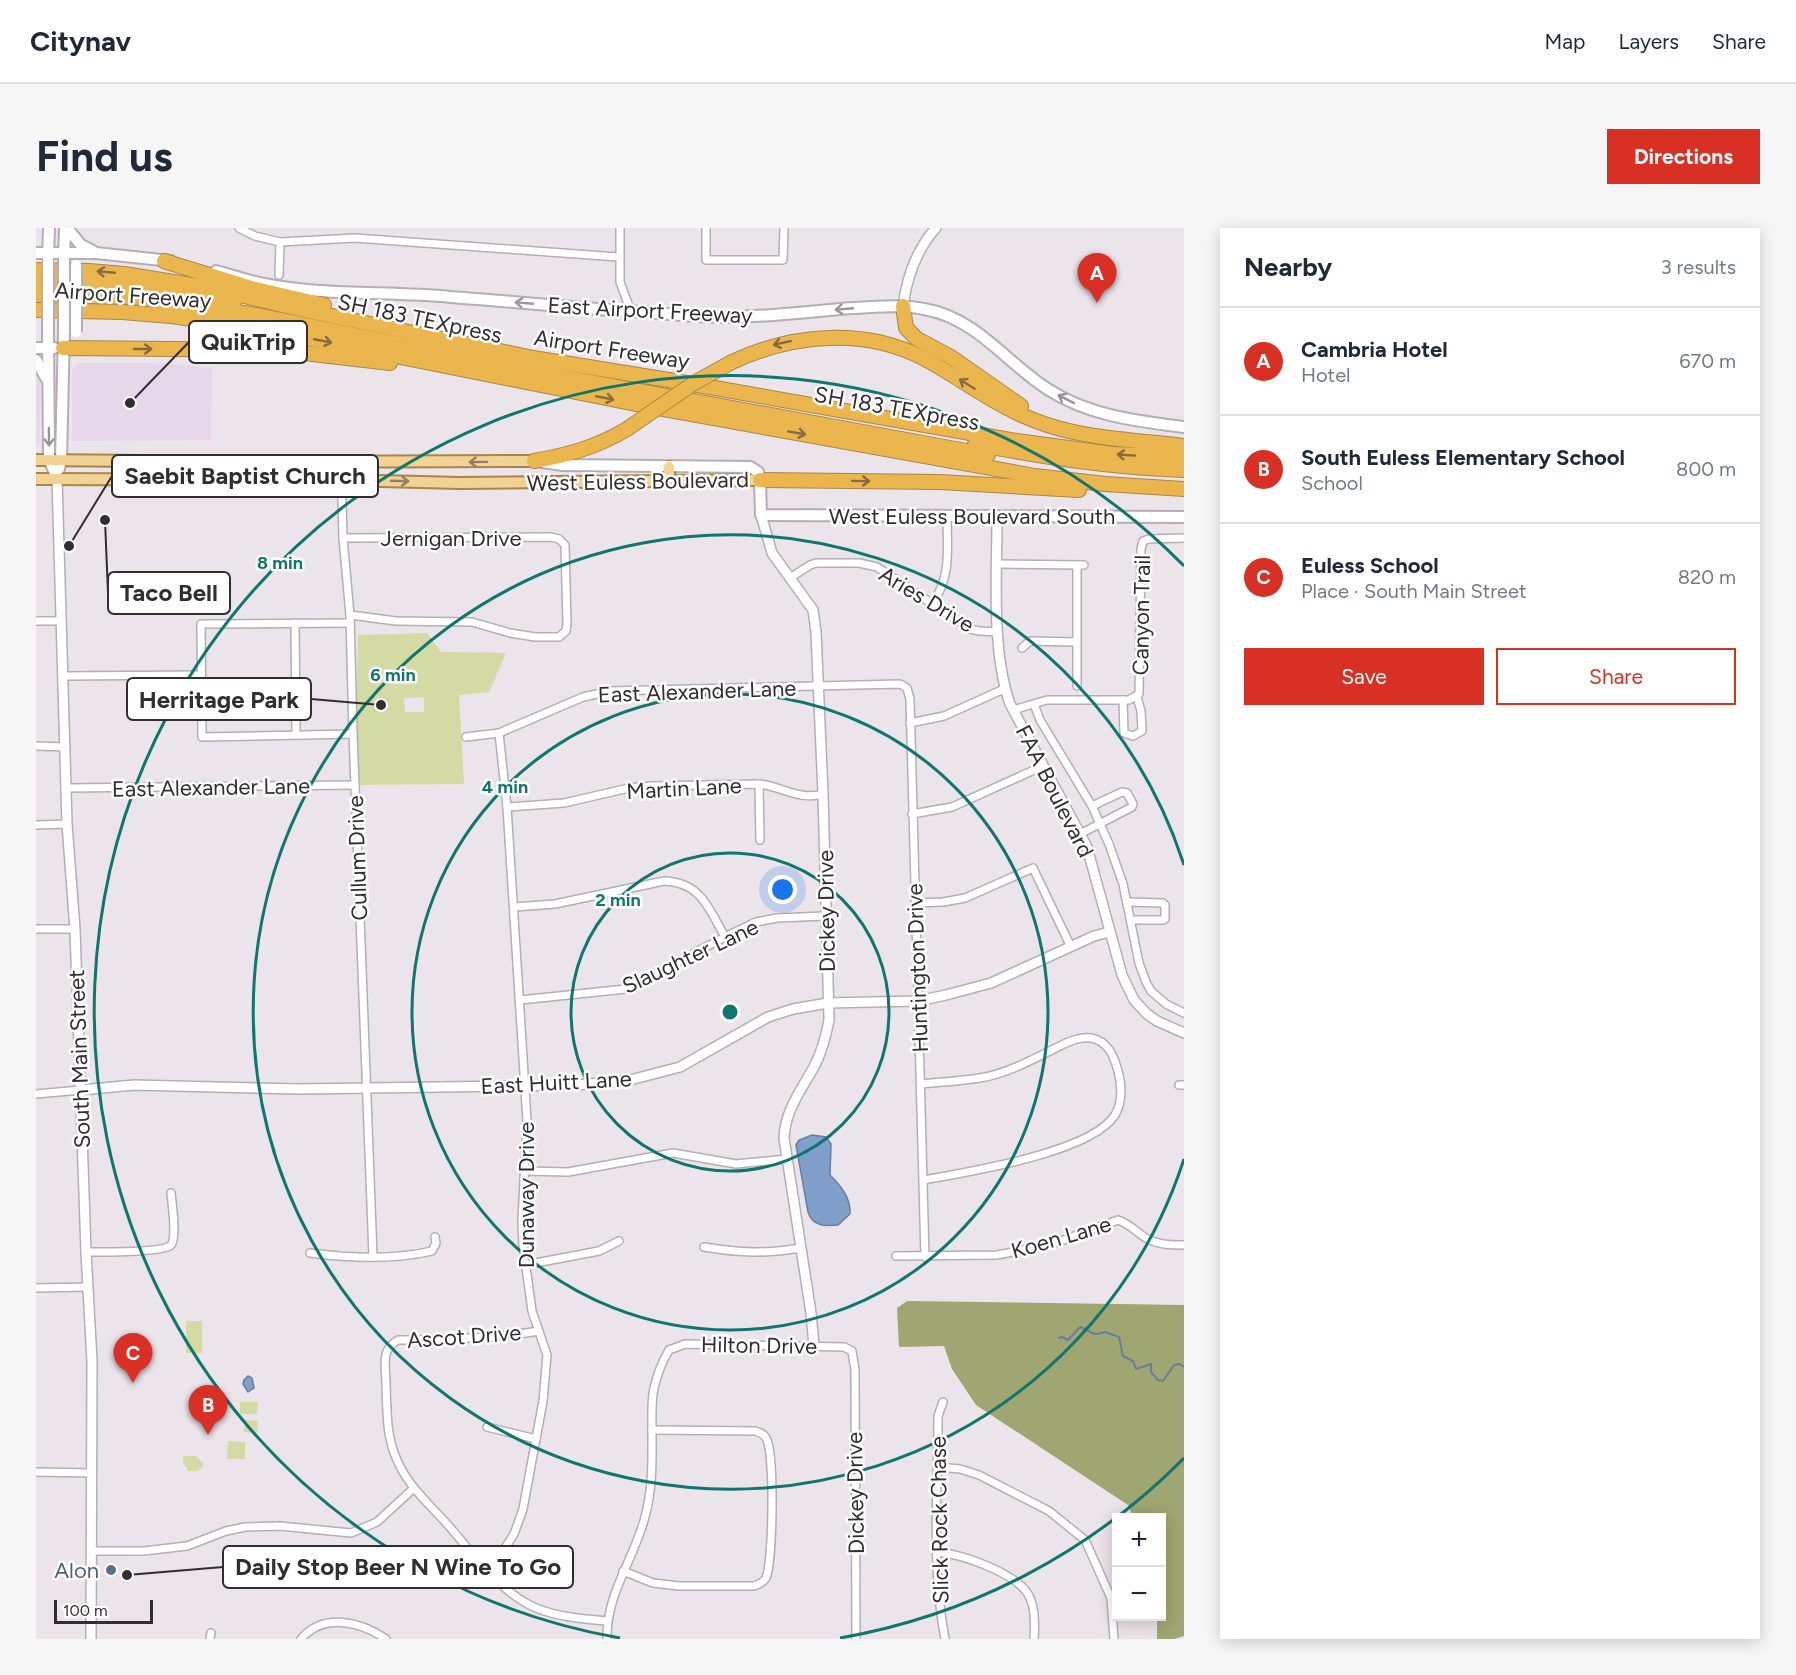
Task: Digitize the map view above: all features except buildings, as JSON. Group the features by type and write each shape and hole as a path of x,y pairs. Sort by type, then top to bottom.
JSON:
{"highway":[{"path":"164,261 251,288 515,348 533,358"},
{"name":"Airport Freeway","path":"36,270 124,274 199,286 533,358 1010,440 1113,454 1184,458"},
{"name":"SH 183 TEXpress","path":"36,284 92,283 134,286 186,294 532,363 1040,456 1112,465 1184,470"},
{"name":"SH 183 TEXpress","path":"36,295 124,296 182,303 257,315 531,371 1043,465 1111,474 1184,477"},
{"path":"903,306 906,328 916,339 968,368 1031,412 1037,421"},
{"name":"Airport Freeway","path":"36,310 122,312 207,320 270,330 548,387 1035,476 1068,481 1184,489"},
{"path":"534,461 578,452 604,443 694,383 759,349 784,342 830,337 877,342 922,358 978,391 1037,421 1087,434 1184,446"},
{"path":"63,348 278,350 371,360 503,383 548,387"},
{"path":"760,480 940,482 1086,491 1142,487"}],"main road":[{"path":"49,228 49,459 57,478"},
{"path":"66,228 81,245 96,253"},
{"path":"57,478 61,460 66,228"},
{"name":"East Airport Freeway","path":"36,253 48,258 96,253 180,261 265,284 326,291 410,293 631,312 725,317 903,306 939,312 967,324 987,338 1033,379 1050,391 1083,407 1108,416 1184,427"},
{"path":"96,253 80,259 76,265 76,332 82,341 103,348"},
{"path":"36,348 63,348"},
{"path":"36,360 48,382"},
{"name":"West Euless Boulevard","path":"36,460 534,461 563,465 750,467 758,472 760,480 460,483 341,480 36,479"},
{"path":"669,467 669,482"},
{"name":"Dickey Drive","path":"760,480 761,515"},
{"name":"West Euless Boulevard South","path":"761,515 1184,517"}],"street":[{"path":"239,228 255,236 280,242 355,238 618,256"},
{"path":"620,228 618,256 620,282 631,312"},
{"path":"706,228 706,260 783,260 784,228"},
{"path":"903,306 912,266 936,228"},
{"path":"279,275 280,242"},
{"name":"Cullum Drive","path":"341,461 343,538 351,623 352,734 373,1256"},
{"name":"South Main Street","path":"57,478 67,824 75,929 92,1361 91,1639"},
{"name":"Dickey Drive","path":"761,515 772,553 813,610 816,632 829,1020 826,1038 816,1063 788,1115 784,1138 814,1346"},
{"path":"932,604 942,588 947,573 947,516"},
{"name":"FAA Boulevard","path":"997,517 998,632 1004,689 1080,834 1093,865 1122,975 1134,1000 1157,1022 1184,1033"},
{"name":"Jernigan Drive","path":"343,538 551,537 559,539 565,545 567,624 566,631 558,637 527,635 472,622 396,621 350,615"},
{"name":"Canyon Trail","path":"1013,710 1037,701 1123,700 1137,697 1139,694 1143,541 1149,538 1184,538"},
{"name":"Aries Drive","path":"789,578 816,563 869,565 885,571 970,629 980,632 998,632"},
{"path":"997,564 1080,565 1076,642 1077,686"},
{"path":"36,621 62,621"},
{"path":"295,623 296,734"},
{"path":"351,623 201,624 201,675 202,736 352,734"},
{"path":"1022,648 1030,641 1076,642"},
{"path":"64,676 201,675"},
{"name":"East Alexander Lane","path":"466,737 499,733 569,702 610,691 900,684"},
{"name":"Huntington Drive","path":"900,684 909,692 925,1257"},
{"path":"910,723 944,716 1004,689"},
{"path":"1123,700 1124,734 1133,736 1142,731 1141,711 1137,697"},
{"path":"1034,704 1040,720 1100,823 1123,884 1139,963 1151,991 1166,1004 1184,1013"},
{"name":"Dunaway Drive","path":"486,1569 503,1551 514,1534 523,1509 547,1365 547,1355 532,1311 525,1265 522,1221 527,1121 507,807 499,733"},
{"path":"36,746 66,747"},
{"path":"912,814 952,807 1043,766"},
{"path":"759,783 760,840"},
{"name":"Martin Lane","path":"507,807 564,803 629,788 650,786 759,783 808,797 823,794"},
{"name":"East Alexander Lane","path":"67,788 355,785"},
{"path":"1080,834 1132,807 1133,804 1127,793 1122,792 1092,806"},
{"path":"36,825 67,824"},
{"path":"915,903 944,902 965,898 1033,868 1071,947"},
{"path":"514,907 555,904 664,881 673,882 690,886 696,891 706,903 725,937"},
{"path":"1127,902 1163,903 1165,905 1165,919 1131,920"},
{"name":"Slaughter Lane","path":"520,1000 626,990 756,922 768,919 825,916"},
{"path":"36,929 75,929"},
{"name":"East Huitt Lane","path":"81,1090 134,1085 300,1089 615,1083 662,1072 691,1061 768,1017 793,1009 828,1003 918,1001 991,983 1094,936 1109,932"},
{"path":"921,1084 981,1078 1024,1064 1082,1038 1100,1041 1108,1047 1122,1093 1115,1115 1106,1125 1090,1134 1058,1148 1013,1163 924,1180"},
{"path":"36,1094 81,1090"},
{"path":"525,1171 568,1172 673,1154 736,1164 787,1159"},
{"path":"86,1252 155,1250 170,1246 173,1229 171,1193"},
{"name":"Koen Lane","path":"896,1256 997,1255 1050,1245 1118,1220 1128,1224 1146,1238 1159,1243 1184,1245"},
{"path":"310,1253 412,1256 432,1251 436,1243 435,1237"},
{"path":"525,1265 598,1251 618,1241"},
{"path":"704,1247 736,1252 766,1253 801,1248"},
{"path":"36,1288 88,1287"},
{"name":"Ascot Drive","path":"539,1331 463,1339 398,1340 389,1346 385,1355 390,1438 396,1459 414,1488 504,1586 536,1608 572,1617 607,1621"},
{"name":"Hilton Drive","path":"652,1430 654,1390 661,1365 669,1350 685,1344 849,1348"},
{"name":"Dickey Drive","path":"849,1348 853,1355 855,1370 856,1639"},
{"name":"Slick Rock Chase","path":"943,1402 938,1416 937,1552 940,1610 945,1639"},
{"path":"487,1427 536,1438"},
{"path":"607,1639 607,1621 614,1591 623,1571 635,1545 646,1513 652,1475 652,1430 754,1431 764,1436 768,1442 770,1459 771,1547 766,1578 761,1584 679,1586 653,1583 623,1571"},
{"path":"938,1467 960,1469 979,1475 1049,1510 1085,1540 1111,1598 1114,1639"},
{"path":"36,1472 92,1473"},
{"path":"91,1551 144,1551 187,1546 226,1531 245,1527 280,1526 351,1533 377,1522 414,1488"},
{"path":"937,1552 954,1554 1017,1582 1029,1595 1035,1623 1034,1639"},
{"path":"301,1639 318,1626 338,1622 360,1626 386,1639"}],"shaded area":[{"path":"78,363 157,363 212,368 211,440 72,441 72,371"},
{"path":"36,368 41,378 39,445 36,445"}],"green space":[{"path":"427,633 441,652 506,653 489,692 459,695 464,784 355,785 358,635","holes":["424,697 424,712 405,712 404,698"]},
{"path":"907,1301 1184,1305 1184,1636 1174,1639 1157,1639 1157,1621 1166,1621 1166,1513 1131,1513 1128,1505 976,1405 952,1369 944,1346 899,1347 897,1308"},
{"path":"186,1321 202,1321 202,1353 186,1353"},
{"path":"240,1402 258,1402 257,1414 240,1414"},
{"path":"245,1420 258,1421 257,1433 244,1432"},
{"path":"228,1441 245,1442 245,1459 227,1459"},
{"path":"183,1456 196,1456 203,1463 203,1467 197,1471 188,1471 183,1462"}],"water":[{"path":"812,1135 826,1137 831,1144 830,1175 841,1188 849,1203 850,1214 838,1225 816,1223 808,1212 796,1145 799,1140"},
{"path":"248,1376 252,1378 254,1388 248,1392 243,1384"}],"waterway":[{"path":"1059,1338 1068,1340 1080,1327 1093,1334 1105,1332 1119,1337 1123,1356 1133,1361 1136,1369 1151,1364 1151,1372 1158,1380 1163,1381 1174,1365 1180,1364 1184,1367"}],"place":[{"name":"Cambria Hotel","path":"1097,303"},
{"name":"QuikTrip","path":"130,403"},
{"name":"Taco Bell","path":"105,520"},
{"name":"Saebit Baptist Church","path":"69,546"},
{"name":"Herritage Park","path":"381,705"},
{"name":"Euless School","path":"133,1383"},
{"name":"South Euless Elementary School","path":"208,1435"},
{"name":"Alon","path":"111,1570"},
{"name":"Daily Stop Beer N Wine To Go","path":"127,1575"}]}
